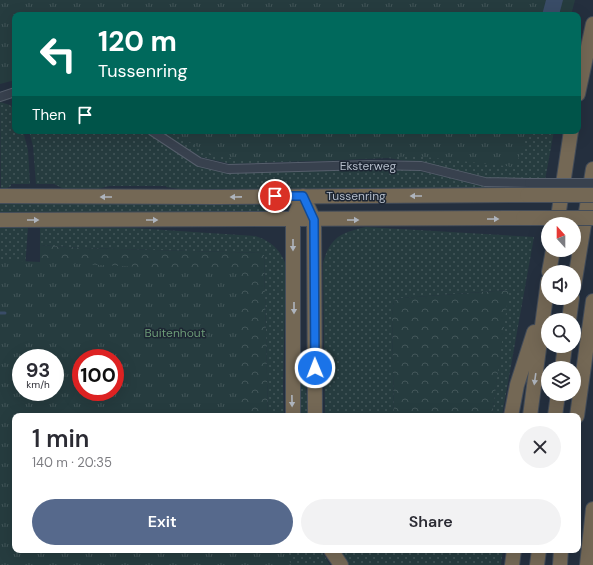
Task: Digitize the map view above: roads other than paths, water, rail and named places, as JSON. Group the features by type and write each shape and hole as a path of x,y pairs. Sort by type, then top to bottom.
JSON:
{"highway":[{"path":"581,80 593,24"},
{"path":"558,217 570,134"},
{"path":"577,265 593,170"},
{"name":"Tussenring","path":"0,196 303,196 528,189 593,195"},
{"path":"303,196 314,220 315,413"},
{"path":"293,413 293,220 303,196"},
{"name":"Tussenring","path":"0,220 593,218"},
{"path":"577,413 593,301"},
{"path":"512,413 517,385 543,305"},
{"path":"530,413 544,305"},
{"path":"555,413 557,401"},
{"path":"587,565 593,509"},
{"path":"333,553 341,565"},
{"path":"512,565 514,553"},
{"path":"537,565 539,553"},
{"path":"560,565 561,553"}],"street":[{"path":"0,96 12,93"},
{"name":"Eksterweg","path":"157,134 199,162 228,169 369,165 421,166 485,182 528,189 593,183"}],"water":[{"path":"546,0 563,0 560,12 543,12"}],"waterway":[{"path":"0,313 5,313"}],"park label":[{"name":"Buitenhout","path":"175,333"}]}
